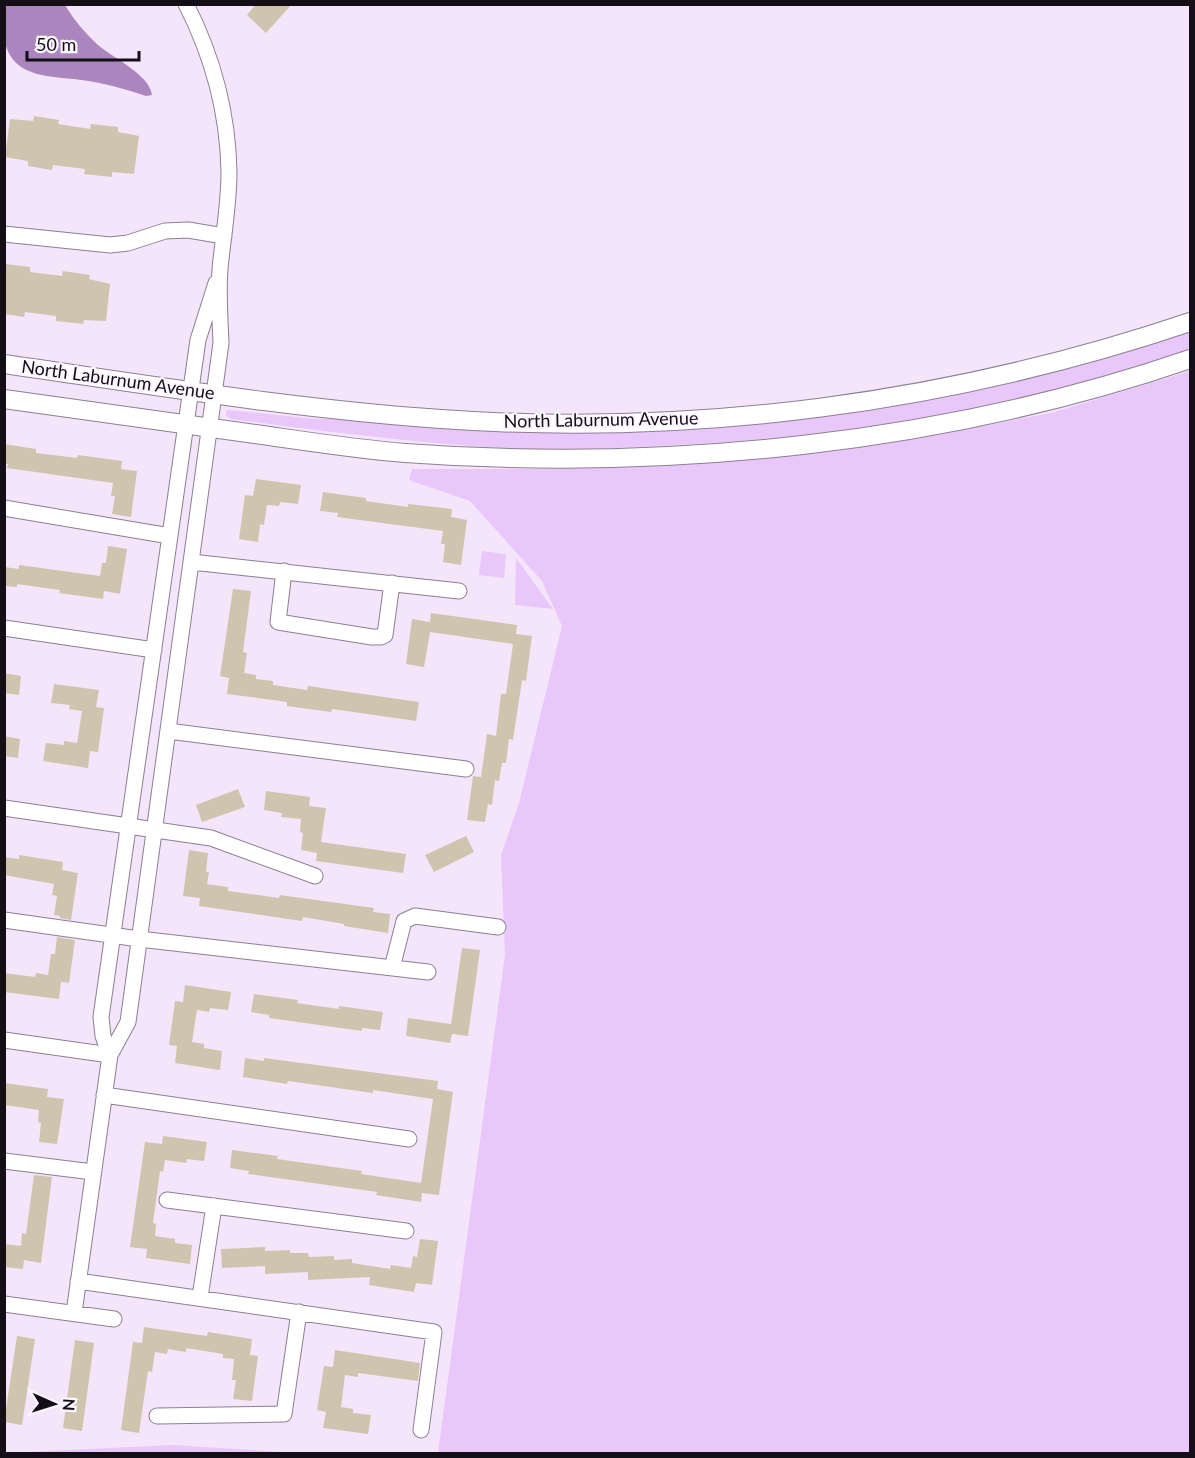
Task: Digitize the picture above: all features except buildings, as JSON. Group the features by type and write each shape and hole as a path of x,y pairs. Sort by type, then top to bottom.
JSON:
{"main road":[{"name":"North Laburnum Avenue","path":"4,364 191,391 378,414 502,422 612,423 756,415 830,407 950,387 1097,352 1191,322"},
{"name":"North Laburnum Avenue","path":"4,399 405,453 531,458 691,455 839,440 965,419 1042,402 1191,359"}],"street":[{"path":"74,1313 110,1055 128,1022 220,343 220,270 229,173 224,112 210,57 191,6"},
{"path":"4,234 101,245 128,243 165,231 188,231 224,236"},
{"path":"110,1055 101,1017 198,340 220,270"},
{"path":"4,508 169,541 192,556 284,571 459,591"},
{"path":"284,571 278,622 372,637 385,635 392,583"},
{"path":"4,628 153,650"},
{"path":"168,731 466,769"},
{"path":"4,808 212,838 315,876"},
{"path":"392,968 404,921 415,916 498,927"},
{"path":"4,920 139,939 428,972"},
{"path":"4,1040 110,1055"},
{"path":"104,1095 409,1139"},
{"path":"4,1161 93,1172"},
{"path":"167,1200 406,1231"},
{"path":"200,1297 214,1206"},
{"path":"78,1281 434,1332 422,1430"},
{"path":"4,1304 114,1319"},
{"path":"157,1416 284,1414 299,1312"}],"shaded area":[{"path":"4,5 65,5 98,45 130,67 145,81 152,95 146,96 90,81 47,76 25,69 9,54 5,42"},
{"path":"1190,330 1190,351 1058,389 951,413 896,422 733,442 590,449 503,448 367,436 231,419 226,416 226,411 229,410 315,419 703,425"},
{"path":"1190,371 1190,1453 438,1453 505,955 501,855 519,803 562,626 542,581 470,501 409,480 412,469 557,469 771,458 924,437 1051,413"},
{"path":"482,551 506,554 504,578 479,575"},
{"path":"516,558 553,609 515,605"},
{"path":"173,1445 297,1453 5,1453"}]}
